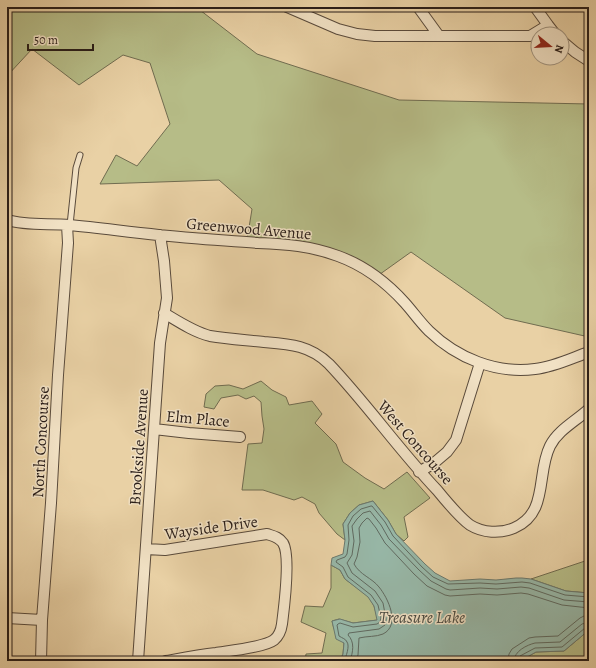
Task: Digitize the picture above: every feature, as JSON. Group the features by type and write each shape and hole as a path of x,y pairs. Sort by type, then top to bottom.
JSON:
{"street":[{"path":"287,7 338,29 357,34 375,36 530,36 548,25 535,7"},
{"path":"418,7 439,36"},
{"path":"570,48 589,61"},
{"name":"Greenwood Avenue","path":"8,220 20,223 68,225 160,235 297,245 317,249 338,256 364,269 388,286 429,331 444,344 460,355 480,363 496,368 520,370 535,369 558,364 589,352"},
{"name":"North Concourse","path":"41,661 42,620 51,503 68,225"},
{"name":"Brookside Avenue","path":"138,661 160,343 167,298 160,235"},
{"name":"West Concourse","path":"164,313 191,329 209,335 230,339 291,344 316,353 328,363 348,386 419,472 461,517 470,525 480,530 495,532 505,531 515,528 531,515 538,503 544,461 549,448 560,433 589,409"},
{"path":"419,472 434,463 447,452 456,440 480,363"},
{"name":"Elm Place","path":"154,429 240,436"},
{"name":"Wayside Drive","path":"146,548 165,550 267,534 279,539 286,550 287,561 281,631 273,641 268,644 166,661"},
{"path":"7,618 42,620"}],"lane":[{"path":"68,225 76,168 80,155"}],"green space":[{"path":"9,7 196,7 257,54 399,100 589,104 589,337 505,318 411,252 376,277 300,244 247,240 252,209 219,180 100,184 116,155 137,166 170,124 150,63 123,55 79,85 32,49 7,76 7,9"},
{"path":"261,381 272,390 286,397 289,405 312,401 322,414 315,423 336,444 343,462 365,478 384,489 407,472 430,498 404,517 408,537 404,541 396,534 388,520 373,501 359,505 350,513 343,524 345,540 337,534 319,513 315,504 302,497 294,500 263,490 242,490 248,444 262,443 264,429 261,402 254,396 246,399 238,395 221,398 214,409 204,407 206,394 215,386 229,385 243,389"},
{"path":"589,524 589,593 566,591 531,579 585,561"},
{"path":"331,565 340,570 345,579 368,596 374,606 378,620 353,623 339,619 332,621 334,629 344,643 343,654 340,661 305,661 306,654 322,653 326,633 301,622 305,606 323,607 331,588"},
{"path":"589,630 589,661 520,661 536,652 564,651"}],"water":[{"name":"Treasure Lake","path":"373,501 388,520 396,534 435,573 450,581 522,578 531,579 566,591 589,593 589,630 564,651 536,652 520,661 340,661 343,654 344,643 336,639 332,621 340,619 353,623 377,620 374,606 368,597 345,579 340,570 331,565 332,558 343,554 345,540 343,524 350,513 359,505"}]}
